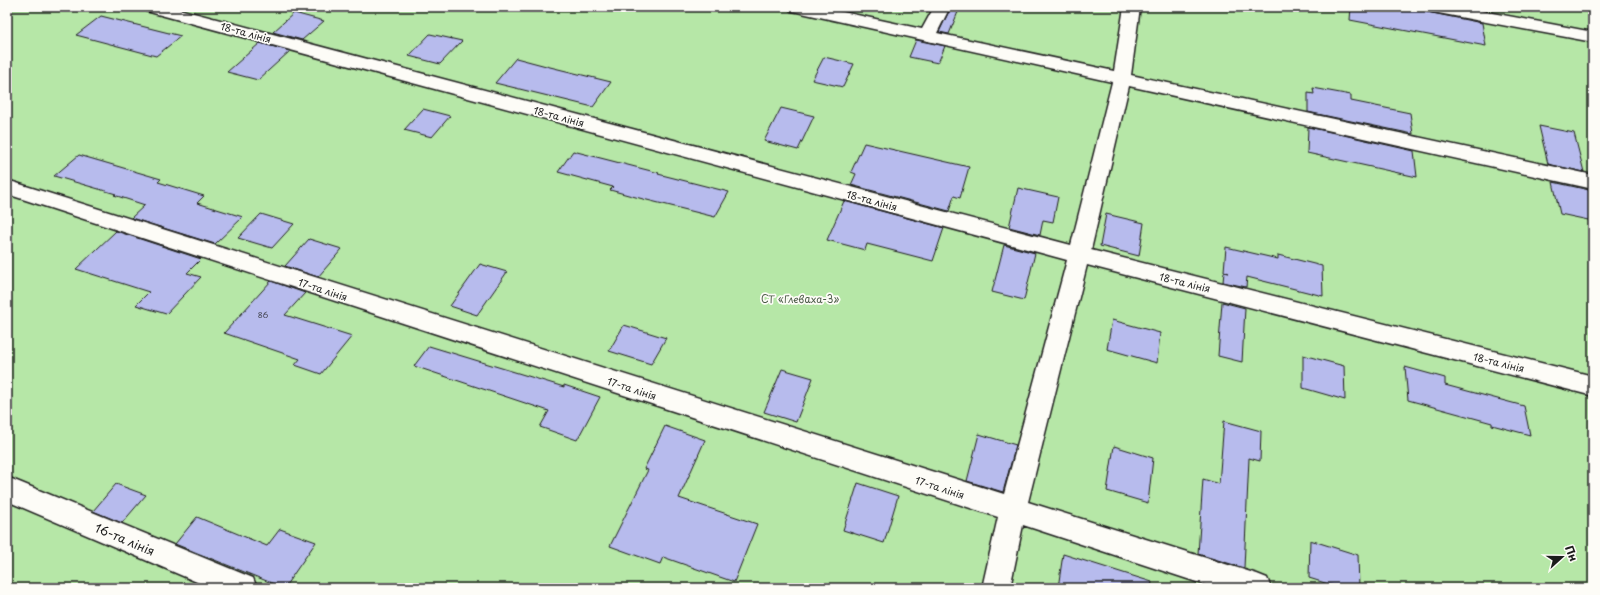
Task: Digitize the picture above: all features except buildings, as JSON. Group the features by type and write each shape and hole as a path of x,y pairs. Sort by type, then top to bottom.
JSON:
{"lane":[{"name":"18-та лінія","path":"152,7 1079,255 1593,386"},
{"path":"797,7 1593,182"},
{"path":"927,36 942,7"},
{"path":"996,588 1013,510 1079,255 1122,79 1132,7"},
{"path":"1433,7 1593,37"},
{"name":"17-та лінія","path":"7,187 1257,588"},
{"name":"16-та лінія","path":"7,489 243,588"}],"green space":[{"name":"СТ «Глеваха-3»","path":"7,7 1593,7 1593,588 7,588"}]}
